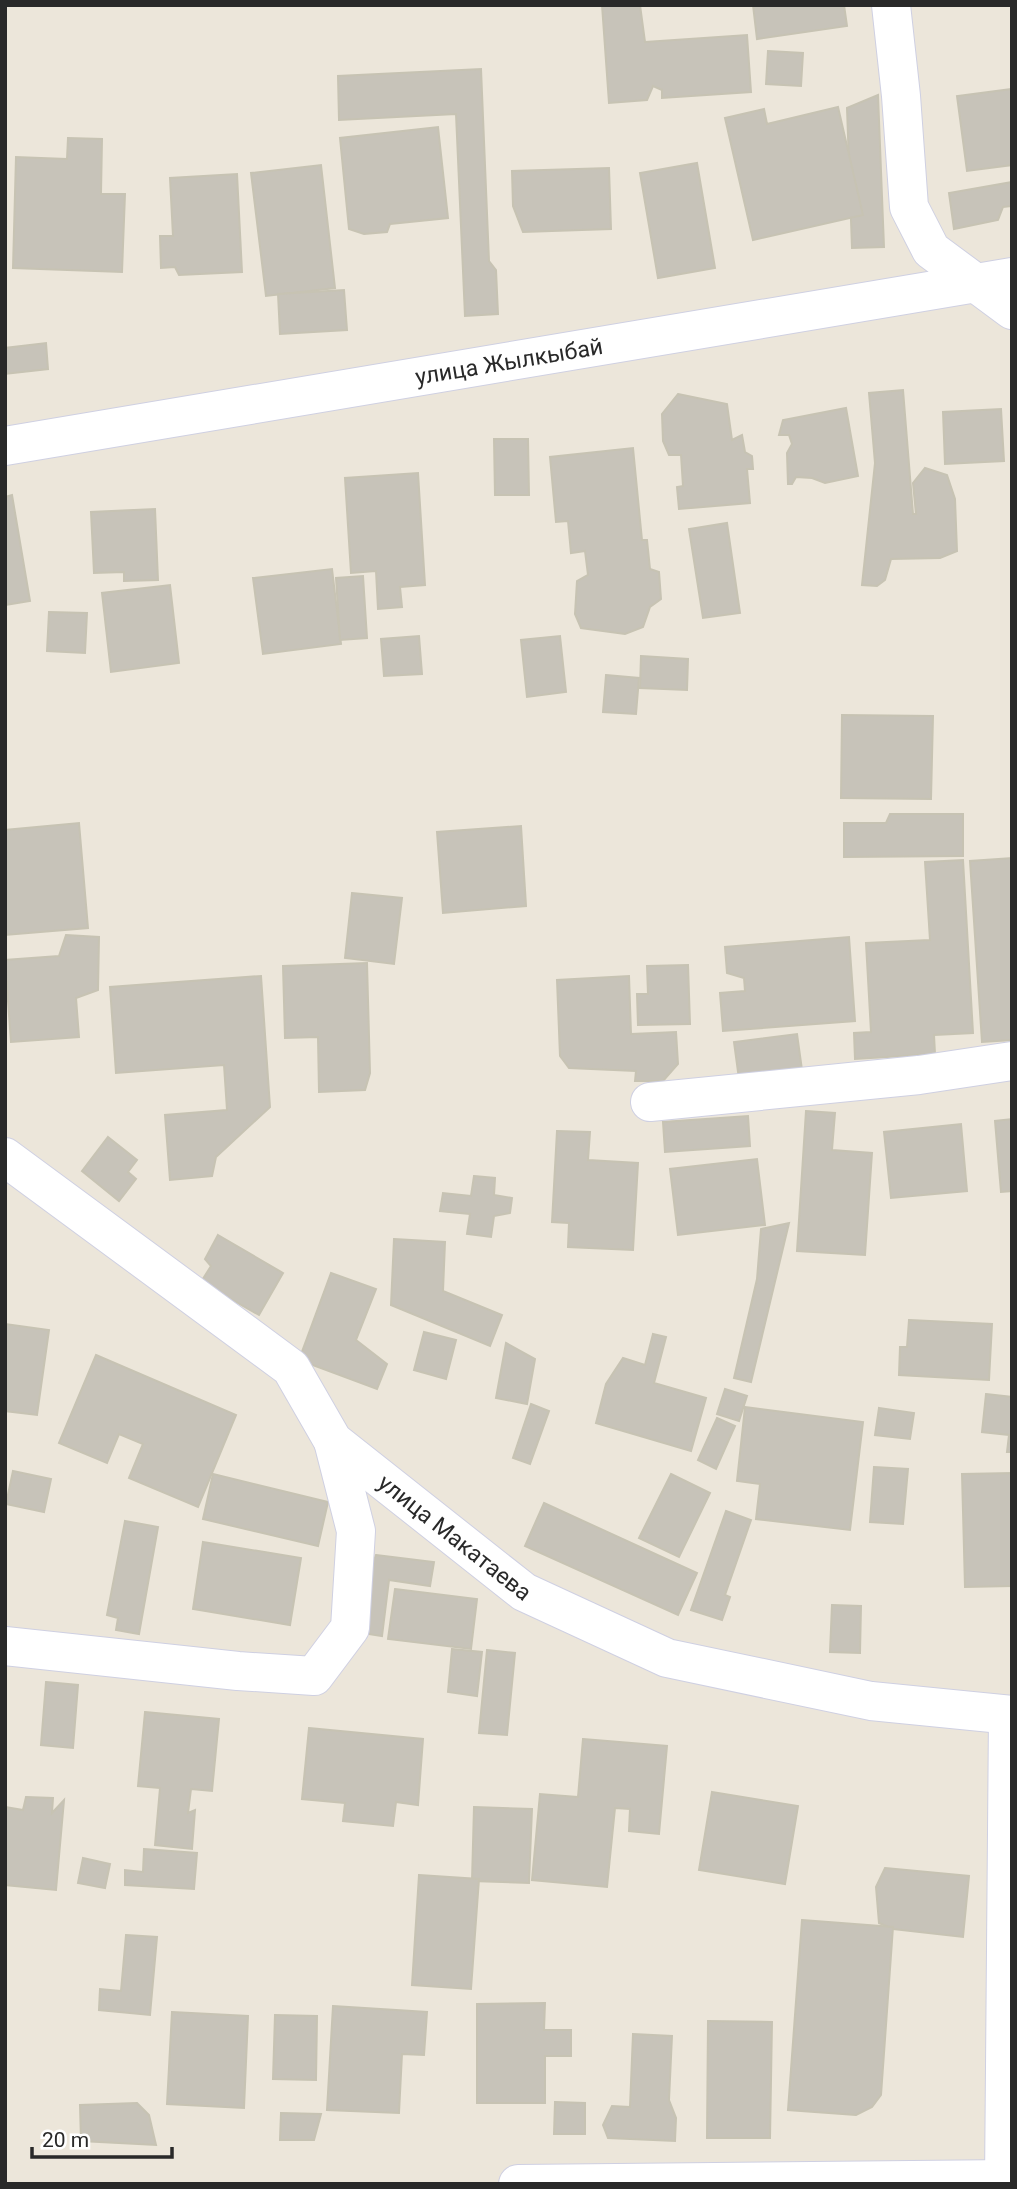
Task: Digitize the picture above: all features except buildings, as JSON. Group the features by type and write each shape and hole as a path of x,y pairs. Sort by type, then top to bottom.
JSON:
{"street":[{"path":"891,5 909,207 931,250 993,280 1012,310"},
{"name":"улица Жылкыбай","path":"5,446 993,280"},
{"path":"649,1102 919,1075 1012,1061"},
{"name":"улица Макатаева","path":"5,1157 291,1368 333,1441 524,1592 667,1658 871,1701 1010,1715"},
{"path":"5,1646 237,1671 314,1675 350,1628 356,1531 333,1441"},
{"path":"518,2184 1007,2181 1010,1715"}]}
